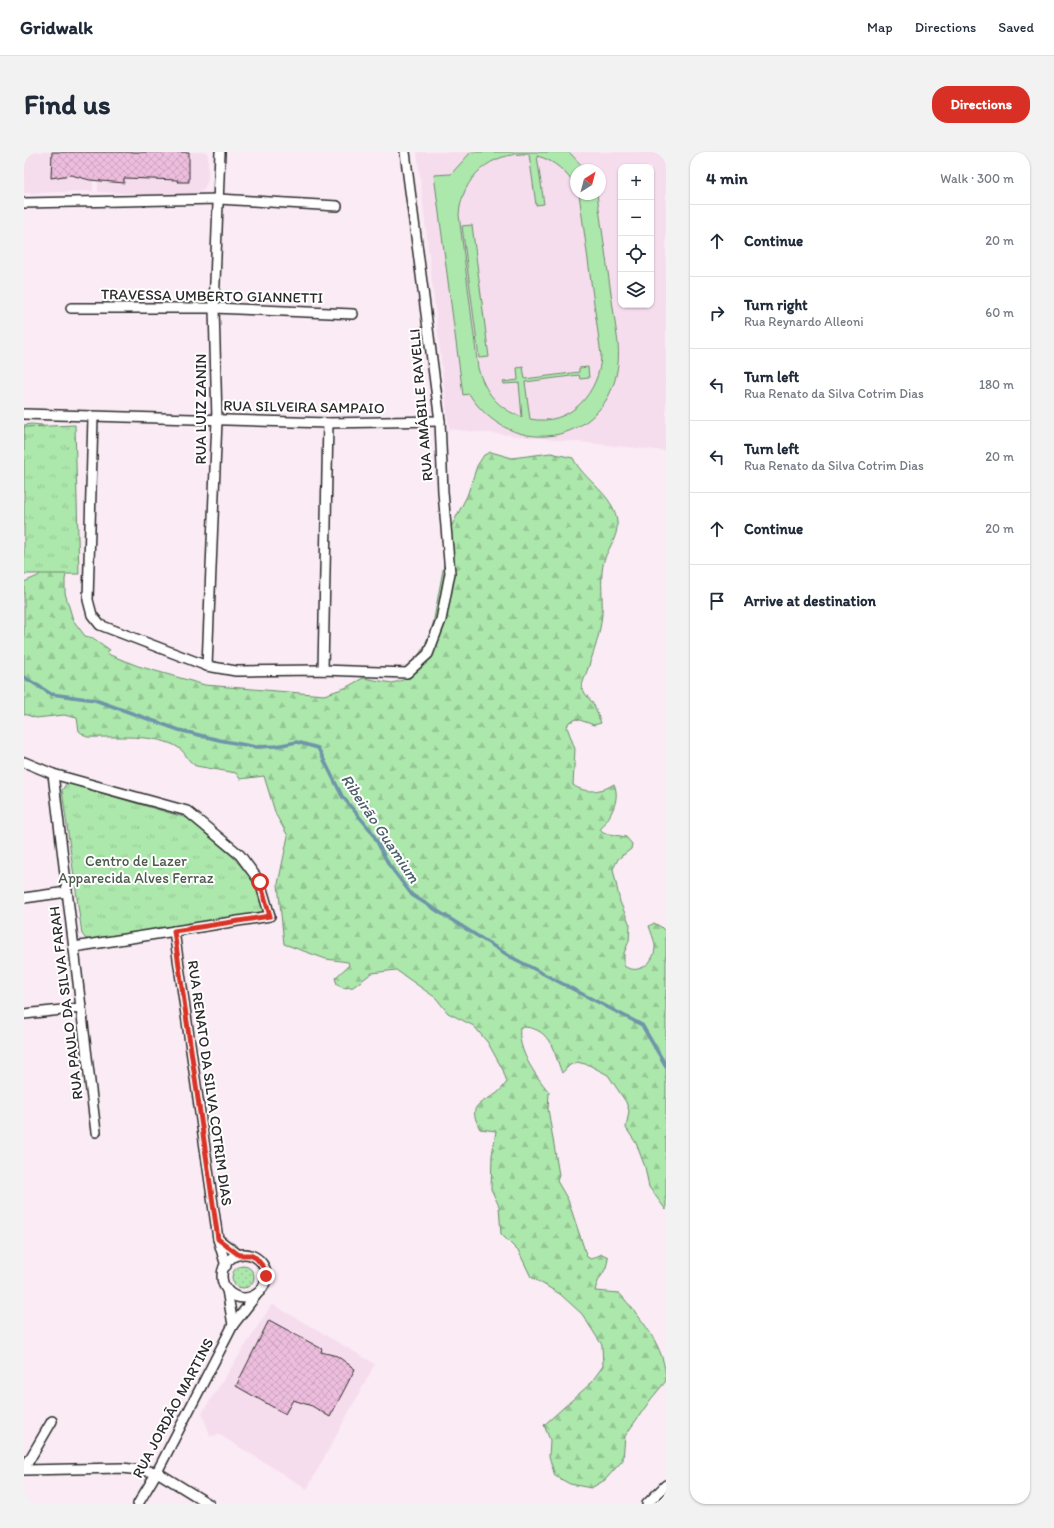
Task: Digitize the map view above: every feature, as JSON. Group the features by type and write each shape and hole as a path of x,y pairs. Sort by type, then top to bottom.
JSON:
{"street":[{"name":"RUA LUIZ ZANIN","path":"207,666 217,420 214,308 220,152"},
{"name":"RUA AMÁBILE RAVELLI","path":"323,670 406,673 428,654 441,620 450,572 443,492 440,421 405,152"},
{"path":"24,204 219,199 337,206"},
{"name":"TRAVESSA UMBERTO GIANNETTI","path":"71,308 214,308 353,314"},
{"name":"RUA SILVEIRA SAMPAIO","path":"24,414 328,423 440,421"},
{"path":"93,417 88,600 92,615 100,625 207,666 236,671 323,670 328,423"},
{"path":"24,762 53,774 187,811 240,855 260,882 270,916 74,947"},
{"name":"RUA PAULO DA SILVA FARAH","path":"53,774 96,1132"},
{"path":"24,898 67,892"},
{"name":"RUA RENATO DA SILVA COTRIM DIAS","path":"174,931 218,1239 226,1266"},
{"path":"24,1014 81,1008"},
{"path":"218,1239 239,1255"},
{"path":"227,1290 238,1297 244,1298 257,1294 265,1283 265,1269 256,1258 250,1255 239,1255 230,1260 226,1266 223,1278 227,1290 233,1325"},
{"name":"RUA JORDÃO MARTINS","path":"138,1504 157,1472 233,1325 257,1294"},
{"path":"24,1469 52,1421"},
{"path":"24,1469 122,1468 157,1472 209,1504"},
{"path":"647,1504 666,1485"}],"shaded area":[{"path":"24,152 93,152 93,191 24,193"},
{"path":"97,152 208,152 208,180 203,190 194,196 98,192"},
{"path":"417,152 666,152 666,451 449,429"},
{"path":"272,1304 375,1364 307,1489 220,1435 210,1436 202,1413"}],"green space":[{"path":"471,152 569,152 580,164 570,164 570,179 565,172 555,164 537,156 544,204 536,205 529,154 515,154 502,157 491,162 472,178 461,201 459,215 478,368 484,385 489,392 499,404 514,414 522,417 519,383 504,384 503,382 518,380 517,368 523,367 525,379 579,372 579,368 588,367 589,378 580,379 579,375 525,382 530,419 544,420 558,418 570,412 589,394 595,382 601,355 580,200 598,200 618,343 616,375 606,401 588,420 566,432 540,436 515,432 490,418 469,394 463,395 434,175 451,174"},
{"path":"472,225 489,357 479,358 462,226"},
{"path":"24,425 42,425 67,458 73,549 65,579 65,593 73,620 85,636 93,638 110,650 107,652 110,655 138,666 205,685 324,695 345,688 363,678 392,683 403,680 425,645 433,624 451,527 467,496 477,466 484,455 491,452 512,458 551,453 573,458 584,474 611,504 615,512 617,528 614,539 604,560 602,577 601,624 594,652 581,688 594,705 601,723 594,725 577,719 569,722 567,727 575,749 573,785 583,790 594,791 604,789 614,784 616,790 615,802 611,814 600,830 603,833 626,837 632,844 631,849 618,859 613,869 620,902 630,925 629,941 624,953 624,966 630,969 635,969 646,966 650,962 655,951 655,945 649,926 654,923 666,932 666,1210 649,1187 645,1167 636,1143 626,1128 629,1111 626,1102 608,1075 589,1065 577,1062 570,1065 562,1073 553,1048 544,1035 530,1028 520,1027 521,1044 528,1062 549,1092 548,1109 559,1175 557,1181 568,1200 587,1257 591,1259 602,1254 608,1257 606,1267 598,1281 595,1291 619,1293 643,1322 650,1333 662,1356 665,1368 666,1381 651,1399 625,1436 623,1460 605,1480 591,1488 570,1484 555,1476 549,1456 550,1440 544,1425 590,1384 603,1366 602,1345 582,1314 560,1294 531,1277 519,1252 501,1234 499,1206 491,1189 492,1155 496,1131 480,1129 475,1115 476,1107 497,1093 507,1082 503,1070 488,1043 474,1026 448,1013 436,998 396,970 372,973 353,987 343,988 337,984 335,978 349,965 348,962 326,959 284,944 278,884 288,836 276,815 264,776 240,779 236,773 196,766 179,748 170,743 159,740 134,737 87,737 79,731 77,718 64,715 36,718 24,714 24,582 38,576 46,567 24,476"},
{"path":"75,425 79,574 24,574 24,427"},
{"name":"Centro de Lazer Apparecida Alves Ferraz","path":"67,783 187,818 233,857 255,883 264,908 263,913 90,940 85,938 82,934 62,790"},
{"path":"243,1266 247,1267 253,1273 253,1281 247,1287 243,1288 239,1287 233,1281 232,1277 233,1273 239,1267"}],"building":[{"path":"52,152 189,152 189,182 177,182 178,180 124,178 124,183 90,180 71,175 51,178"},
{"path":"269,1320 322,1349 321,1352 337,1356 355,1369 330,1417 312,1406 293,1400 285,1414 236,1386"}],"waterway":[{"name":"Ribeirão Guamium","path":"24,677 51,694 95,700 179,730 219,740 256,747 276,746 297,742 318,748 342,796 372,832 389,865 412,895 511,957 642,1025 666,1066"}],"route":[{"path":"260,882 270,916 174,931 218,1239 239,1255 250,1255 256,1258 262,1263 266,1276"}]}
